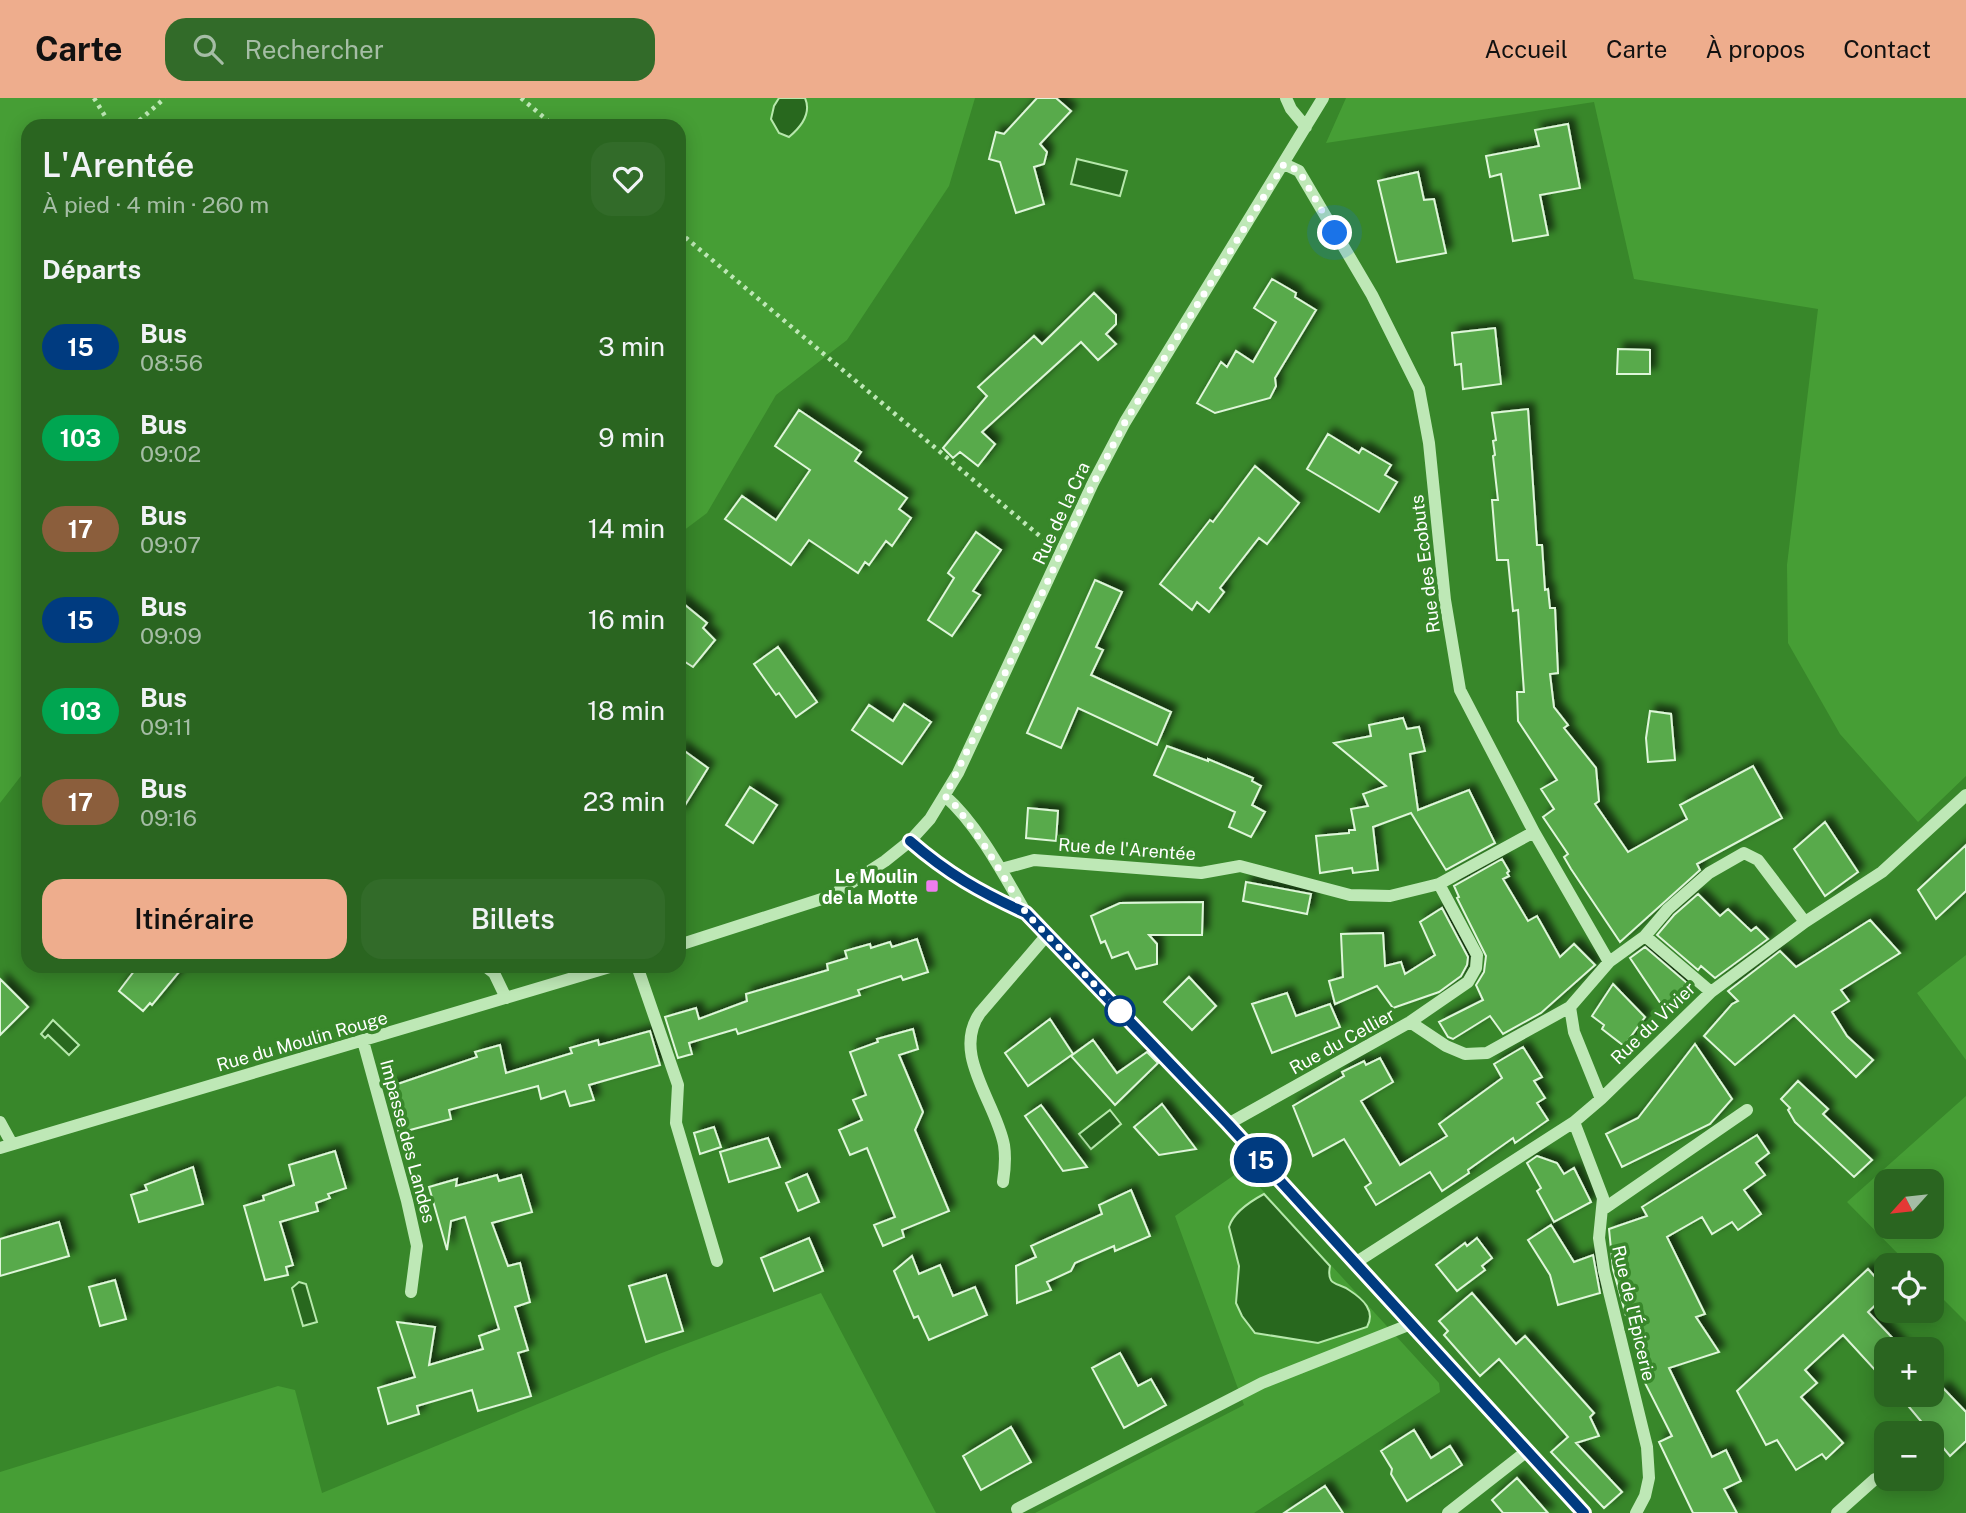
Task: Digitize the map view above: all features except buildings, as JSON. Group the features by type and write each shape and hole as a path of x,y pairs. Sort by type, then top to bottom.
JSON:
{"street":[{"path":"1286,98 1306,127"},
{"name":"Rue de la Cra","path":"910,841 945,796 1125,422 1323,98"},
{"name":"Rue des Ecobuts","path":"1284,164 1299,171 1372,295 1419,389 1429,443 1444,600 1460,690 1534,832 1609,962"},
{"name":"Rue du Vivier","path":"1355,1263 1574,1122 1711,992 1805,922 1882,872 1966,795"},
{"path":"945,796 957,807 1001,869 1026,913 1228,1124 1584,1513"},
{"name":"Rue de l'Arentée","path":"1001,869 1034,860 1200,873 1240,866 1350,895 1390,896 1439,884 1534,832"},
{"path":"686,943 831,896 863,878 910,841 954,876 984,894 1026,913"},
{"path":"1410,1023 1446,1046 1465,1054 1487,1053 1570,1007 1609,962 1645,936 1668,909 1709,873 1744,853 1758,860 1805,922"},
{"name":"Rue du Cellier","path":"1228,1124 1410,1023 1468,982 1476,968 1477,955 1439,884"},
{"path":"1003,1182 1006,1163 1003,1142 971,1056 970,1035 972,1024 980,1013 1047,935"},
{"path":"1645,936 1711,992"},
{"path":"494,973 506,998"},
{"name":"Rue du Moulin Rouge","path":"6,1146 590,973"},
{"path":"639,973 678,1085 676,1123 717,1261"},
{"path":"1570,1007 1574,1032 1601,1099"},
{"name":"Impasse des Landes","path":"363,1041 417,1246 411,1292"},
{"path":"1602,1210 1747,1110"},
{"path":"0,1122 6,1146"},
{"name":"Rue de l'Épicerie","path":"1574,1122 1602,1198 1599,1238 1604,1270 1647,1447 1649,1478 1645,1496 1636,1513"},
{"path":"1017,1509 1262,1383 1411,1324"},
{"path":"1448,1513 1527,1451"},
{"path":"1837,1513 1874,1480"}],"path":[{"path":"94,98 107,119"},
{"path":"141,119 165,98"},
{"path":"521,98 546,119"},
{"path":"686,238 1061,554"}],"shaded area":[{"path":"0,98 975,98 949,186 847,340 776,395 707,513 686,529 686,119 21,119 21,776 0,803"},
{"path":"779,98 805,98 807,104 804,120 789,137 779,133 771,119"},
{"path":"1346,98 1966,98 1966,776 1918,822 1840,734 1788,643 1787,565 1818,309 1634,279 1594,102 1326,143"},
{"path":"1077,159 1127,171 1120,196 1071,184"},
{"path":"1966,955 1966,1060 1917,993"},
{"path":"53,1020 79,1045 69,1055 48,1035 45,1038 41,1034"},
{"path":"1966,1096 1966,1322 1944,1300 1944,1253 1897,1253 1883,1239 1944,1239 1944,1169 1884,1169"},
{"path":"1110,1110 1121,1124 1091,1149 1079,1134"},
{"path":"1243,1169 1439,1383 1440,1392 1254,1513 1035,1513 1244,1405 1175,1216"},
{"path":"1874,1178 1874,1229 1847,1202"},
{"path":"1264,1194 1330,1266 1331,1281 1349,1290 1367,1306 1370,1316 1367,1327 1318,1343 1255,1333 1236,1303 1239,1266 1229,1227 1238,1212"},
{"path":"299,1282 306,1284 317,1322 303,1326 292,1288"},
{"path":"821,1293 936,1513 0,1513 0,1472 278,1386 295,1390 322,1493 659,1354"}],"bus line":[{"name":"15","path":"910,841 954,876 984,894 1026,913 1228,1124 1584,1513"}],"place":[{"name":"Le Moulin de la Motte","path":"932,886"}],"route":[{"path":"1120,1011 1026,913 1001,869 957,807 945,796 958,774 1093,484 1125,422 1284,164 1299,171 1335,233"}]}
